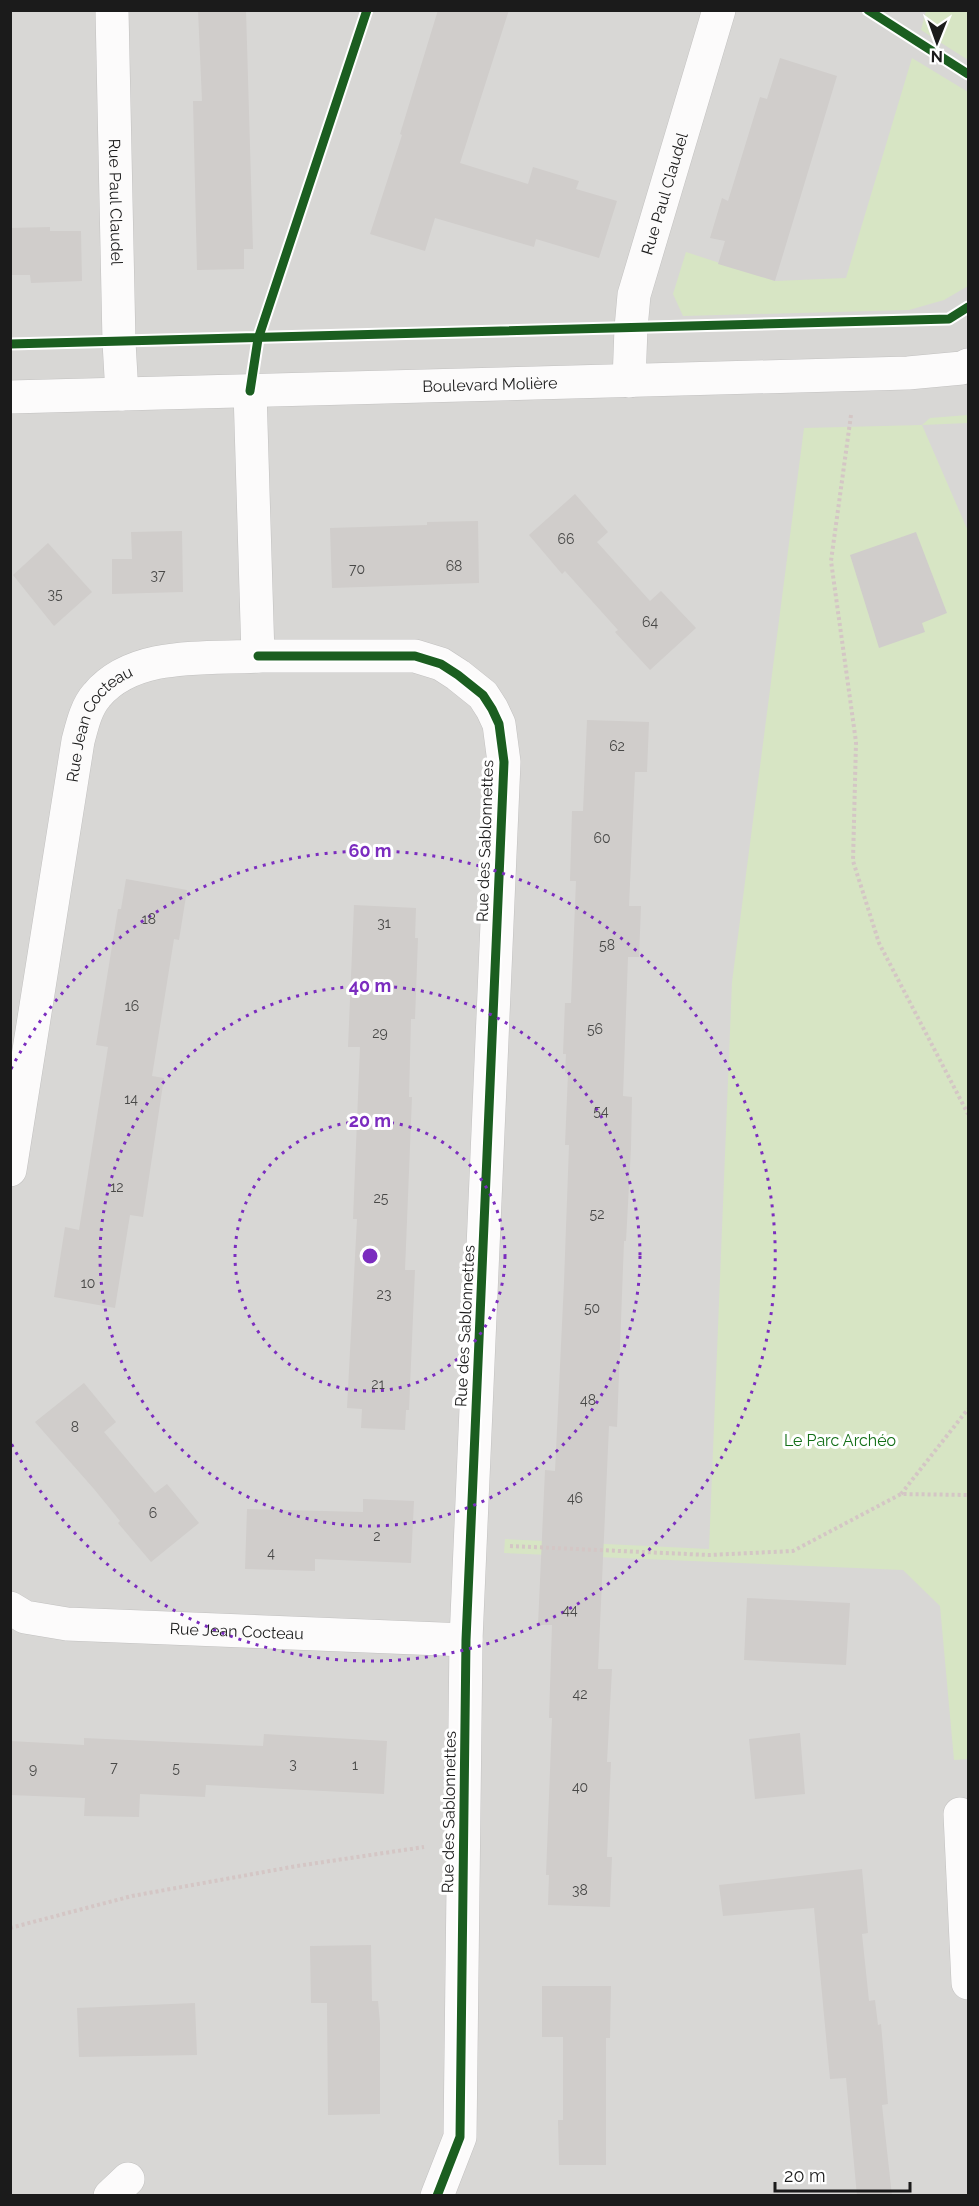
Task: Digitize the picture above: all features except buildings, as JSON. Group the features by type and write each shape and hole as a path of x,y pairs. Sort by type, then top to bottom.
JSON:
{"street":[{"name":"Rue Paul Claudel","path":"112,10 122,394"},
{"name":"Rue Paul Claudel","path":"629,381 634,295 719,10"},
{"name":"Boulevard Molière","path":"10,397 856,375 908,373 962,368 969,365"},
{"path":"250,391 258,656"},
{"name":"Rue Jean Cocteau","path":"10,1170 78,741 84,719 96,695 120,675 155,662 258,656"},
{"name":"Rue des Sablonnettes","path":"258,656 415,657 441,664 483,695 499,724 504,762 466,1640 460,2137 437,2196"},
{"name":"Rue Jean Cocteau","path":"10,1608 25,1617 67,1624 466,1640"},
{"path":"960,1814 969,1983"}],"path":[{"path":"856,375 831,561 856,742 852,861 879,943 969,1114"},
{"path":"470,1545 709,1555 793,1551 900,1494 969,1409"},
{"path":"900,1494 969,1495"},
{"path":"10,1928 132,1896 297,1866 464,1841"}],"shaded area":[{"path":"11,11 968,11 968,2195 11,2195"}],"green space":[{"path":"926,11 968,11 968,60 921,30"},
{"path":"912,58 968,92 968,286 944,300 909,310 683,316 673,294 686,252 775,281 846,278"},
{"path":"968,415 968,423 922,425 930,418"},
{"name":"Le Parc Archéo","path":"922,425 968,531 968,1759 954,1760 940,1606 903,1570 504,1553 505,1539 709,1549 732,982 804,428"}],"cycle path":[{"path":"250,391 258,339 367,10"},
{"path":"868,10 968,74"},
{"path":"10,344 949,319 968,307"},
{"path":"258,656 415,656 441,664 483,695 499,724 504,762 466,1640 460,2137 437,2196"}]}
